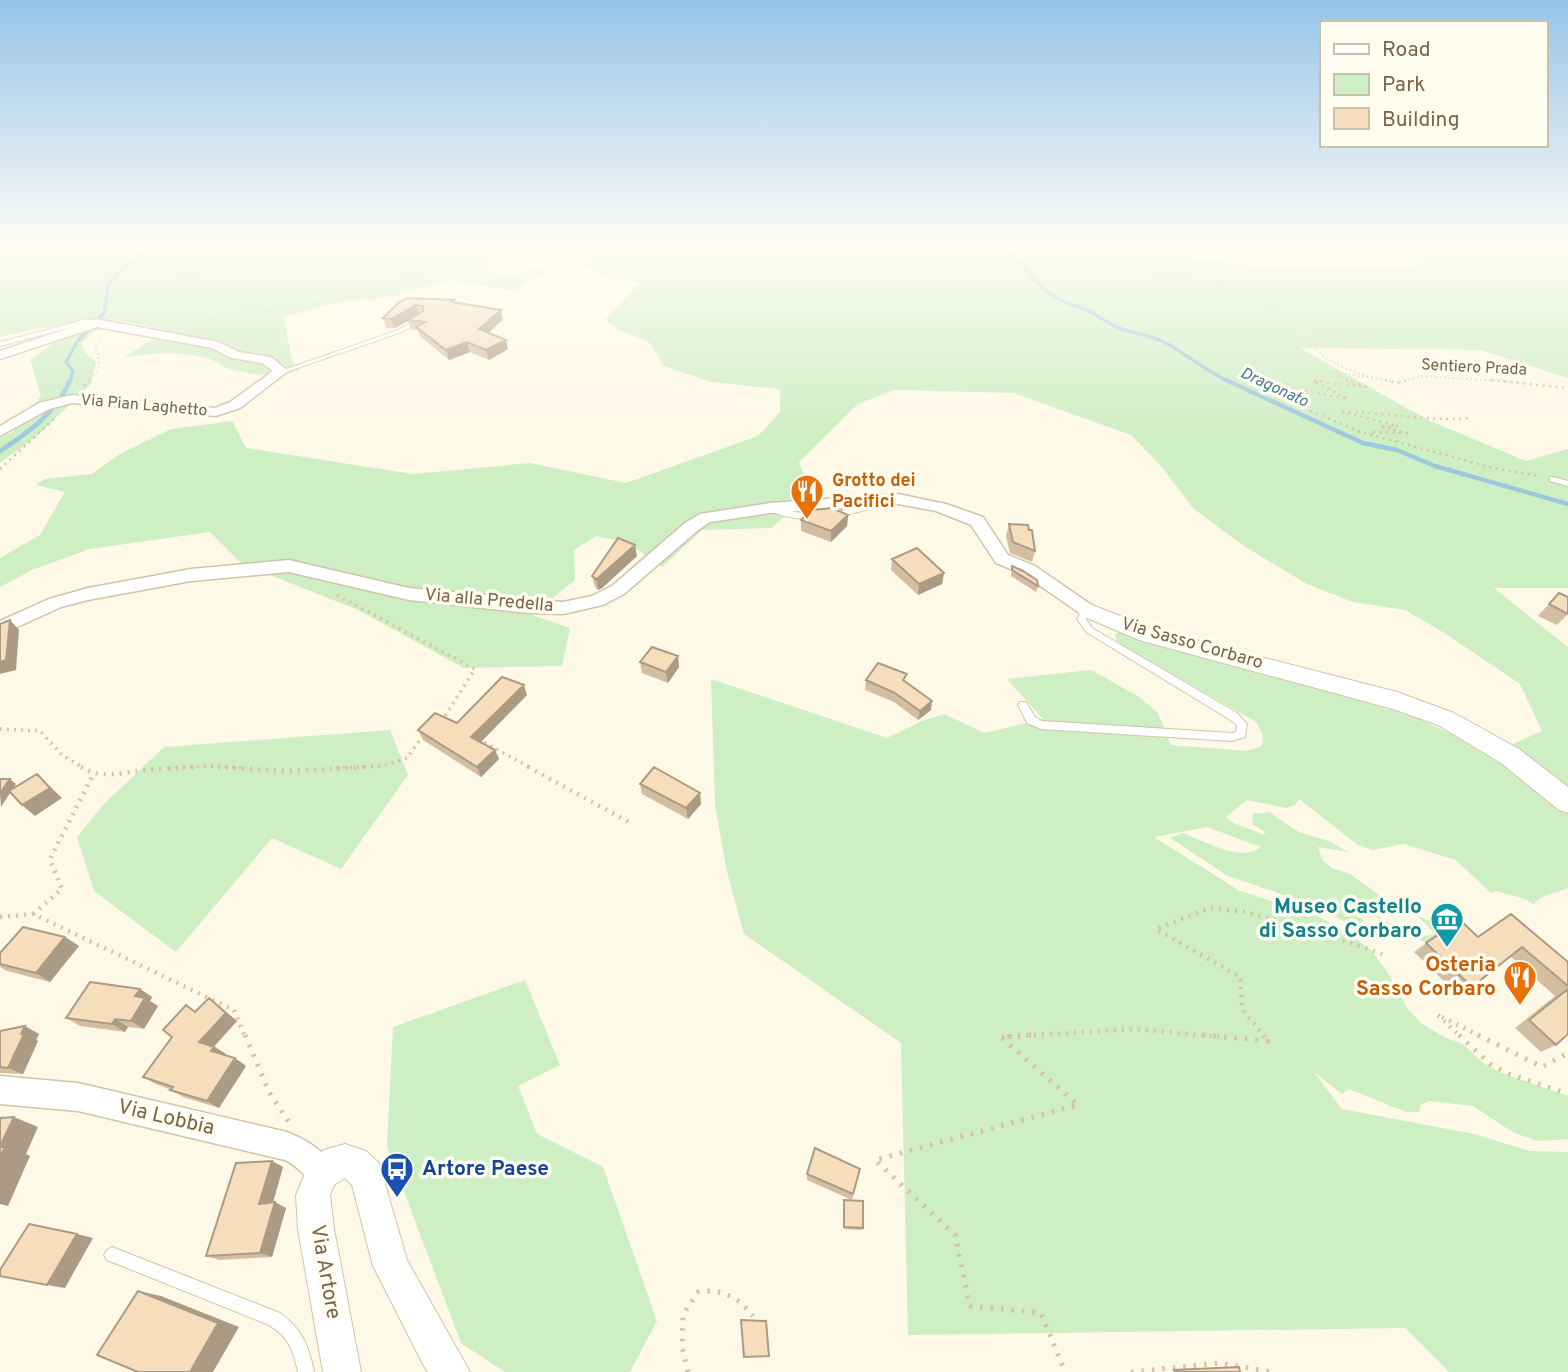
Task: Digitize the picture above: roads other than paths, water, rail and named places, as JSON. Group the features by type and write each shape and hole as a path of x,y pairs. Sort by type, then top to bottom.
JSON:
{"street":[{"path":"0,355 101,323 133,332 215,345 236,355 266,360 281,372"},
{"name":"Via Pian Laghetto","path":"0,432 51,403 68,400 216,412 235,405 281,372"},
{"name":"Via alla Predella","path":"0,629 55,603 88,594 191,575 289,566 409,594 563,608 597,601 618,590 691,527 706,518 771,508 890,499 923,502 977,521 1005,562 1029,570 1087,610"},
{"name":"Via Sasso Corbaro","path":"1087,610 1147,635 1397,701 1446,719 1500,749 1568,802"},
{"name":"Via Lobbia","path":"0,1090 78,1097 287,1146 302,1153 322,1173"},
{"path":"322,1173 336,1162 345,1161 354,1163 367,1175 391,1266 437,1353 451,1372"},
{"name":"Via Artore","path":"322,1173 313,1195 316,1229 342,1372"}],"lane":[{"path":"281,372 400,331 422,318"},
{"path":"0,344 87,321 101,323"},
{"path":"1553,479 1568,484"},
{"name":"Via Sasso Corbaro","path":"1023,705 1031,720 1041,725 1232,737 1242,731 1242,724 1233,716 1089,630 1081,619 1087,610"},
{"path":"112,1255 274,1319 295,1335 306,1372"}],"waterway":[{"path":"70,382 73,371 66,362 77,342 104,313 105,308"},
{"name":"Dragonato","path":"1082,308 1115,327 1166,343 1228,381"},
{"path":"0,451 50,412 70,380"},
{"name":"Dragonato","path":"1228,381 1363,443 1397,450 1435,466 1568,504"}],"place":[{"name":"Grotto dei Pacifici","path":"807,521"},
{"name":"Museo Castello di Sasso Corbaro","path":"1447,949"},
{"name":"Osteria Sasso Corbaro","path":"1520,1007"},
{"name":"Artore Paese","path":"397,1199"}]}
